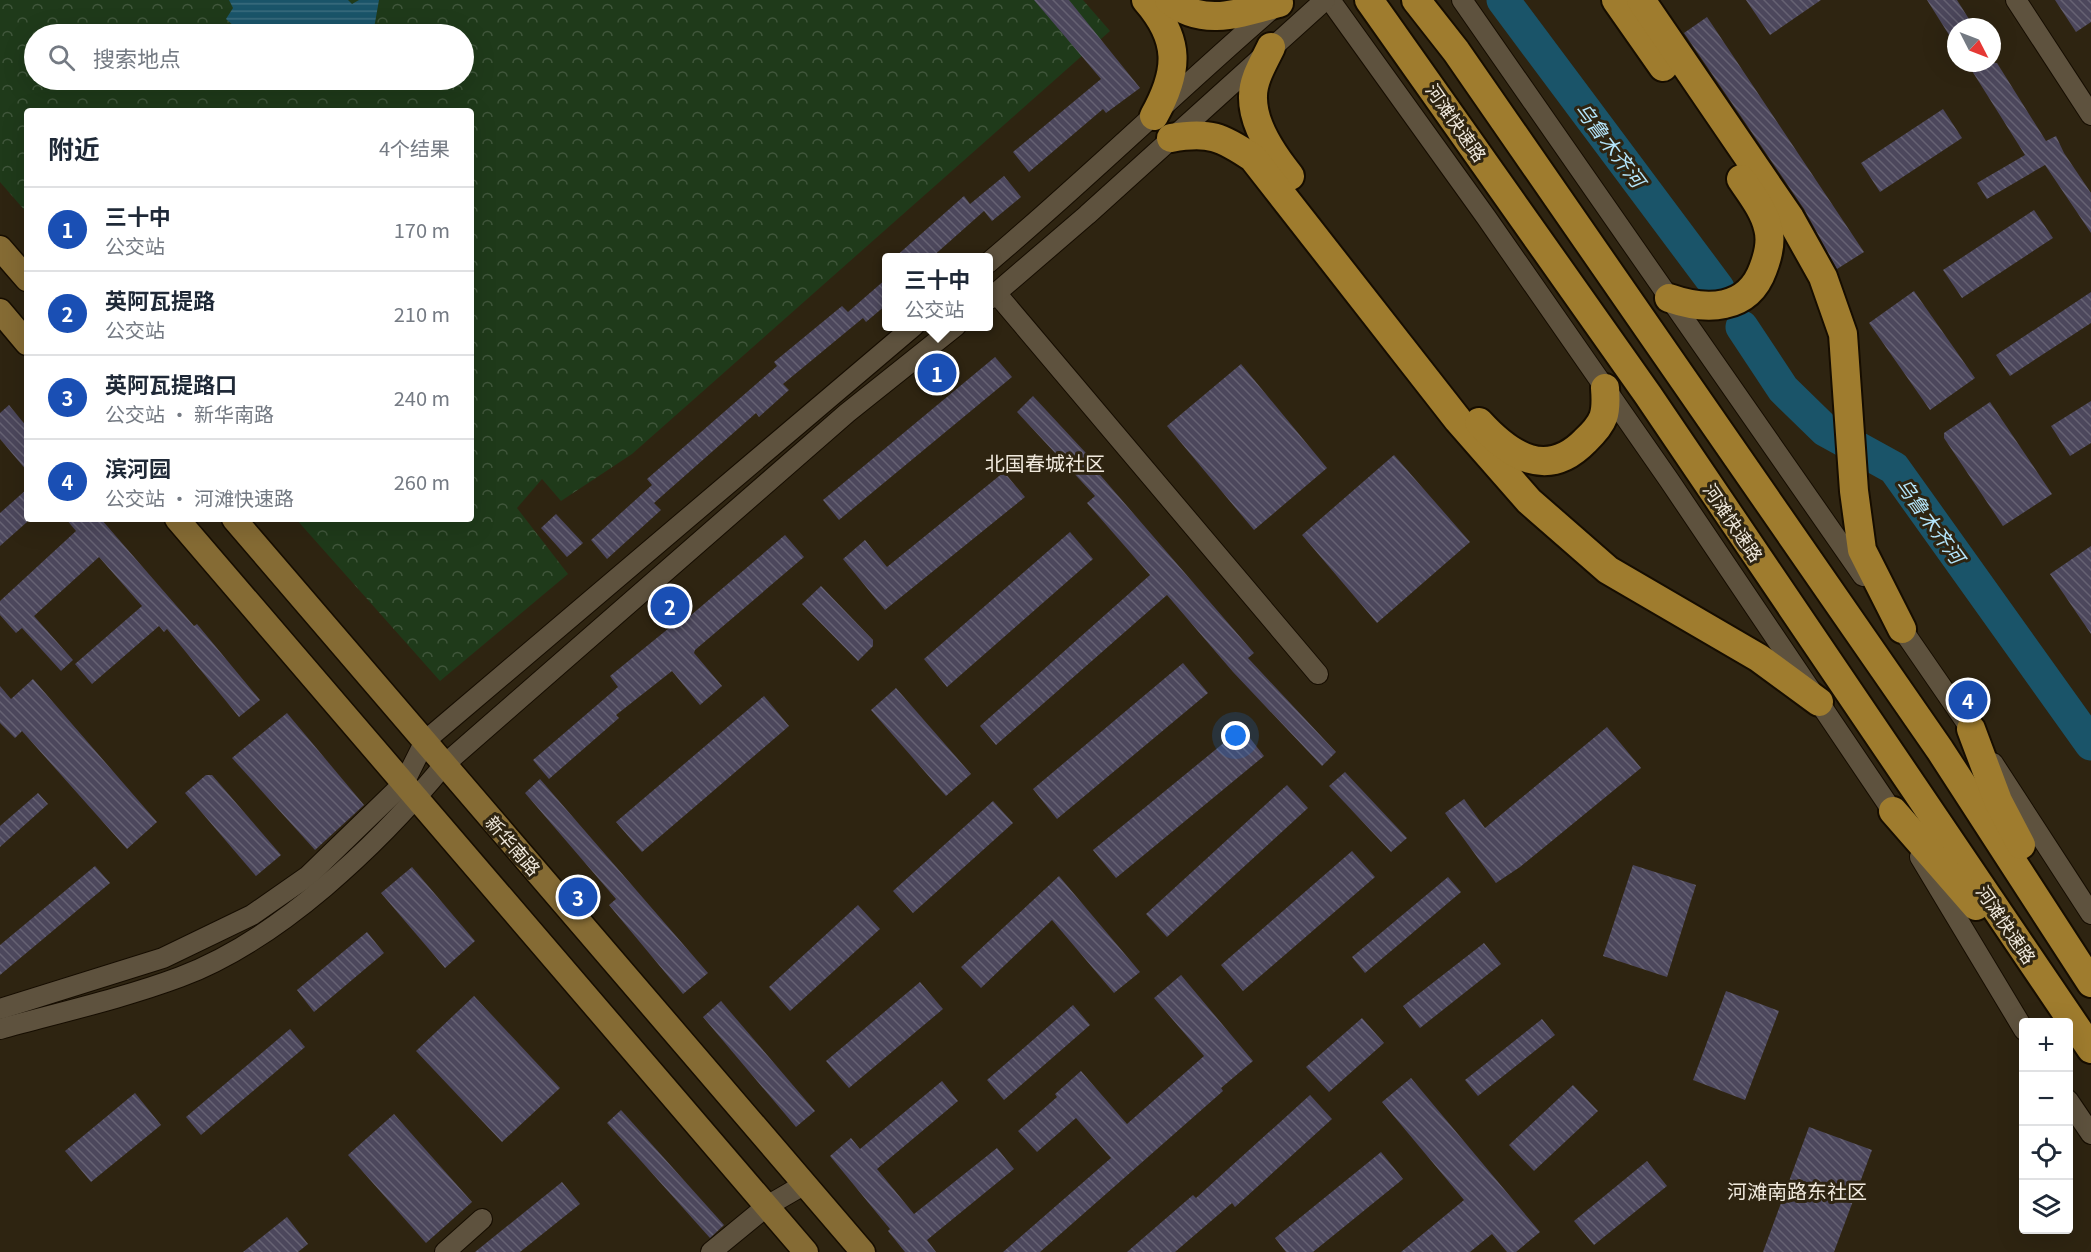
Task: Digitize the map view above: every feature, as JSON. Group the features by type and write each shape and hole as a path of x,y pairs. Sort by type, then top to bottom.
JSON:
{"highway":[{"path":"1146,0 1161,17 1174,56 1169,90 1154,116"},
{"path":"1169,0 1202,17 1237,14 1280,2"},
{"name":"河滩快速路","path":"1369,0 1655,405 2091,1049"},
{"name":"河滩快速路","path":"1416,0 1456,51 1940,750 2091,983"},
{"path":"1616,0 1757,202 1768,228 1770,244 1760,279 1739,301 1704,307 1669,298"},
{"path":"1641,0 1790,218 1823,277 1843,334 1854,491 1862,550 1902,629"},
{"path":"1270,47 1258,75 1253,96 1258,122 1272,154 1529,501 1608,570 1759,658 1819,702"},
{"path":"1171,138 1198,133 1218,136 1253,158 1464,415 1511,451 1529,459 1544,462 1560,460 1576,450 1598,428 1606,411 1605,388"},
{"path":"1971,729 1998,801 2091,983"},
{"path":"1893,811 2059,1002"}],"main road":[{"path":"0,248 24,276"},
{"path":"0,311 24,339"},
{"path":"180,522 806,1252"},
{"name":"新华南路","path":"237,522 863,1252"}],"street":[{"path":"993,295 1087,215 1270,47 1325,0"},
{"path":"1330,0 1605,388 1893,811 2019,1022"},
{"path":"1462,0 1971,729 2091,914"},
{"path":"2016,0 2091,115"},
{"path":"993,259 1071,193 1214,59 1280,2"},
{"path":"993,297 1318,674"},
{"path":"0,1029 181,977 264,934 351,863 411,790 425,741 909,331"},
{"path":"0,1009 163,958 252,915 308,876 445,764 847,413 951,331"},
{"path":"2073,1107 2091,1134"},
{"path":"711,1252 767,1206 805,1184"},
{"path":"445,1252 482,1219"}],"green space":[{"path":"0,0 1083,0 1110,31 632,454 561,501 542,479 517,508 568,574 440,681 299,522 474,522 474,108 24,108 24,210 0,182"}],"water":[{"path":"229,0 348,0 352,4 359,0 379,0 375,24 232,24 226,19 233,8"}],"building":[{"path":"1034,0 1069,0 1140,88 1106,113 1103,109 1029,172 1013,152 1101,79"},
{"path":"1746,0 1821,0 1770,35"},
{"path":"1927,0 1957,0 1968,18 1947,18 1947,32"},
{"path":"2055,0 2091,0 2091,22 2076,32"},
{"path":"1707,17 1864,252 1837,269 1804,209 1684,33"},
{"path":"2001,69 2046,141 2056,136 2064,153 2091,193 2091,233 2045,165 1987,199 1977,183 2025,155 1973,72 2001,72"},
{"path":"1943,109 1962,138 1880,192 1861,163"},
{"path":"1004,176 1021,197 992,221 984,211 937,253 900,253 964,196 970,204"},
{"path":"2034,210 2053,238 1962,298 1943,270"},
{"path":"882,282 882,308 866,322 863,318 783,384 789,390 759,417 756,413 654,503 661,510 607,559 591,540 652,485 647,479 777,366 774,362 842,306 848,312"},
{"path":"1914,291 1975,378 1930,410 1869,323"},
{"path":"2091,292 2091,323 2010,376 1996,355"},
{"path":"995,357 1012,377 839,520 823,500"},
{"path":"1241,364 1327,468 1254,530 1167,426"},
{"path":"1033,396 1098,466 1095,469 1254,653 1248,658 1336,752 1322,766 1233,672 1167,595 996,745 980,726 1150,575 1087,503 1095,496 1017,412"},
{"path":"2091,401 2091,443 2070,456 2051,426"},
{"path":"1990,402 2052,494 2003,526 1944,438 1944,433"},
{"path":"9,405 24,423 24,467 0,439 0,413"},
{"path":"1394,455 1470,542 1377,623 1302,535"},
{"path":"1004,472 1025,497 885,610 843,559 865,540 887,567"},
{"path":"24,492 24,522 27,522 0,546 0,513"},
{"path":"556,514 583,543 567,557 541,528"},
{"path":"68,522 104,522 194,626 197,624 260,700 239,717 167,629 164,632 159,626 92,684 75,664 142,606 99,557 34,616 73,660 61,671 22,628 16,633 0,615 0,601 76,531"},
{"path":"1070,532 1093,559 947,687 924,659"},
{"path":"785,535 804,557 695,650 694,653 722,686 700,705 672,671 616,715 619,718 549,779 533,760 618,687 610,676 674,624 677,627"},
{"path":"2091,546 2091,634 2050,574"},
{"path":"821,586 873,640 873,646 858,661 802,604"},
{"path":"1183,663 1208,693 1057,819 1033,789"},
{"path":"33,679 157,822 127,849 22,731 15,738 0,723 0,686 11,699"},
{"path":"896,688 971,774 946,796 871,710"},
{"path":"764,696 789,726 642,852 616,822"},
{"path":"287,713 364,805 315,850 232,758"},
{"path":"1607,727 1641,768 1520,867 1496,883 1445,813 1464,799 1485,828"},
{"path":"1242,728 1264,756 1116,878 1093,850"},
{"path":"1345,772 1407,838 1391,852 1329,786"},
{"path":"206,775 212,775 281,855 256,876 185,793"},
{"path":"540,779 708,973 683,994 609,905 616,899 525,793"},
{"path":"1287,785 1308,808 1167,937 1146,914"},
{"path":"38,793 48,804 0,847 0,826"},
{"path":"993,801 1013,823 913,913 893,891"},
{"path":"1352,851 1375,877 1243,991 1221,965"},
{"path":"1633,865 1696,885 1667,977 1603,956"},
{"path":"95,866 110,883 0,975 0,945"},
{"path":"412,867 475,941 445,968 381,893"},
{"path":"1059,876 1140,972 1114,993 1052,920 981,988 961,967"},
{"path":"1448,877 1461,892 1365,973 1352,957"},
{"path":"858,905 880,929 790,1011 769,987"},
{"path":"367,932 384,953 314,1012 297,990"},
{"path":"1484,943 1501,964 1420,1028 1403,1006"},
{"path":"1181,975 1253,1061 1221,1088 1223,1091 1040,1252 1003,1252 1111,1158 1076,1118 1037,1152 1018,1131 1057,1097 1055,1094 1081,1071 1127,1124 1204,1056 1154,998"},
{"path":"920,982 943,1009 849,1088 826,1061"},
{"path":"1726,991 1779,1011 1745,1100 1693,1080"},
{"path":"474,996 560,1088 502,1142 416,1051"},
{"path":"721,1001 815,1111 796,1127 703,1017"},
{"path":"1073,1005 1090,1025 1004,1100 987,1080"},
{"path":"1362,1018 1384,1043 1329,1092 1306,1067"},
{"path":"1542,1019 1555,1035 1478,1096 1465,1080"},
{"path":"290,1029 305,1047 201,1135 186,1117"},
{"path":"1411,1078 1540,1232 1516,1252 1507,1252 1492,1234 1470,1252 1401,1252 1464,1200 1382,1102"},
{"path":"942,1081 958,1101 877,1169 914,1214 997,1148 1014,1169 927,1240 936,1252 905,1252 888,1231 890,1229 830,1156 851,1138 860,1149"},
{"path":"1573,1085 1598,1111 1534,1171 1509,1145"},
{"path":"135,1093 161,1125 91,1182 65,1151"},
{"path":"1310,1095 1332,1119 1235,1207 1232,1203 1175,1252 1127,1252 1193,1195 1196,1198"},
{"path":"621,1110 724,1225 710,1238 607,1123"},
{"path":"394,1114 472,1202 426,1243 348,1155"},
{"path":"1809,1127 1872,1150 1834,1252 1763,1252"},
{"path":"1381,1152 1403,1179 1313,1252 1286,1252 1275,1238"},
{"path":"1647,1161 1667,1186 1594,1245 1574,1221"},
{"path":"562,1182 580,1204 520,1252 475,1252"},
{"path":"287,1217 308,1244 298,1252 243,1252"}],"waterway":[{"name":"乌鲁木齐河","path":"1503,0 1718,288"},
{"name":"乌鲁木齐河","path":"1742,327 1783,389 1825,430 1894,468 2091,744"}],"place":[{"name":"三十中","path":"937,373"},
{"name":"英阿瓦提路","path":"670,606"},
{"name":"滨河园","path":"1968,700"},
{"name":"英阿瓦提路口","path":"578,897"}],"district":[{"name":"北国春城社区","path":"1045,462"},
{"name":"河滩南路东社区","path":"1797,1190"}]}
